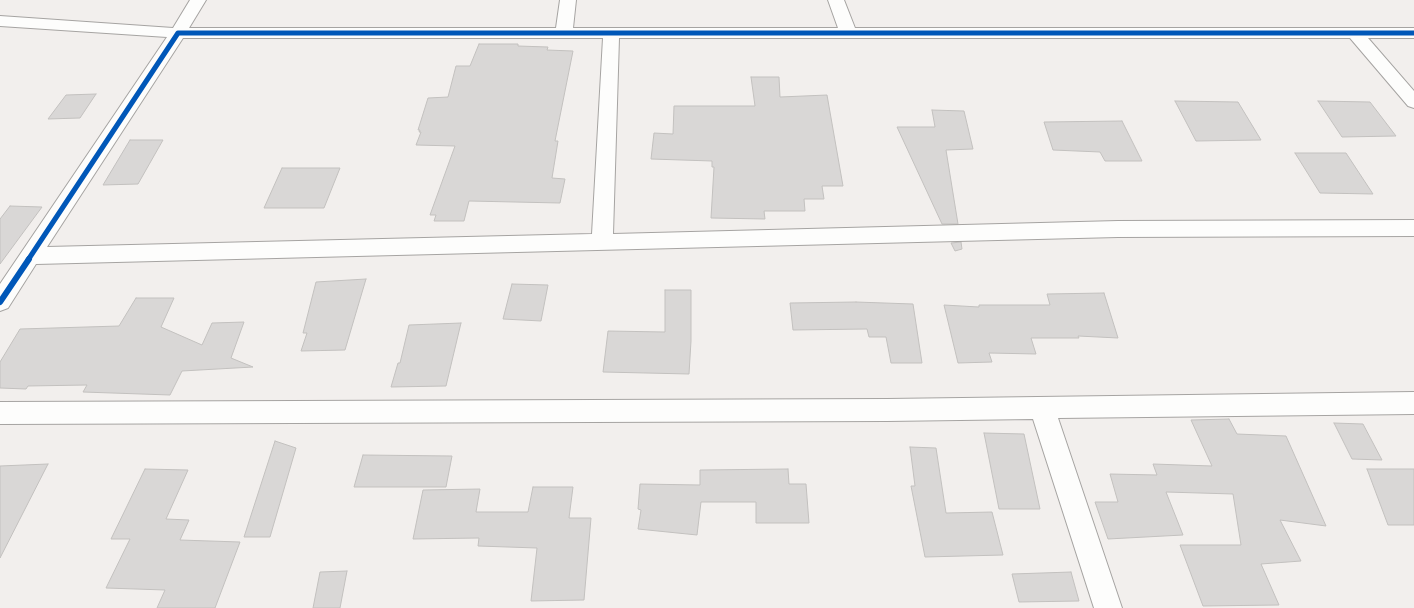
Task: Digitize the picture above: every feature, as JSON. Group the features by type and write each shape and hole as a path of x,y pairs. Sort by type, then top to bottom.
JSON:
{"street":[{"path":"0,302 178,33 198,0"},
{"path":"564,32 568,0"},
{"path":"836,0 848,32"},
{"path":"0,21 178,33 1414,33"},
{"path":"602,242 611,32"},
{"path":"1355,33 1414,102"},
{"path":"31,256 1118,229 1414,228"},
{"path":"0,413 1042,408 1414,403"},
{"path":"1042,408 1108,608"}],"building":[{"path":"479,44 518,44 518,46 548,47 547,50 573,51 555,141 558,141 552,178 565,179 560,203 469,201 464,221 434,221 436,215 430,215 455,146 416,145 421,132 418,130 428,98 448,97 456,66 470,66"},
{"path":"751,77 779,77 780,97 827,95 843,186 822,186 824,199 804,199 805,211 764,211 765,219 711,218 714,167 712,167 712,161 651,159 654,133 673,134 674,106 755,106"},
{"path":"96,94 80,118 48,119 66,95"},
{"path":"1175,101 1238,102 1261,140 1196,141"},
{"path":"1318,101 1370,102 1396,136 1342,137"},
{"path":"932,110 964,111 973,149 946,150 958,224 942,224 897,127 935,127"},
{"path":"1122,121 1142,161 1105,161 1100,152 1053,150 1044,122"},
{"path":"130,140 163,140 138,184 103,185"},
{"path":"1295,153 1346,153 1373,194 1320,193"},
{"path":"282,168 340,168 324,208 264,208"},
{"path":"10,206 42,207 0,264 0,219"},
{"path":"961,242 962,249 955,251 951,243"},
{"path":"366,279 345,350 301,351 307,333 303,333 316,282"},
{"path":"512,284 548,285 541,321 503,319"},
{"path":"665,290 691,290 691,341 689,374 603,372 608,331 665,332"},
{"path":"1104,293 1118,338 1078,336 1079,338 1031,338 1036,354 989,353 992,362 958,363 944,305 979,307 979,305 1050,305 1047,294"},
{"path":"136,298 174,298 161,327 202,345 212,323 244,322 231,358 253,367 182,371 170,395 83,392 87,385 28,386 26,389 0,388 0,362 20,329 119,326"},
{"path":"856,302 913,304 922,363 891,363 886,337 869,337 867,329 793,330 790,303"},
{"path":"461,323 446,386 391,387 398,363 400,363 409,325"},
{"path":"1229,419 1237,434 1286,436 1326,526 1280,520 1301,561 1261,564 1279,605 1203,606 1180,545 1241,545 1233,494 1166,492 1183,535 1108,539 1095,502 1118,502 1110,474 1157,475 1153,464 1212,466 1191,420"},
{"path":"1334,423 1363,424 1382,460 1352,459"},
{"path":"984,433 1024,434 1040,509 999,509"},
{"path":"275,441 296,448 270,537 244,537"},
{"path":"910,447 936,448 946,513 992,512 1003,555 925,557 911,486 915,486"},
{"path":"363,455 452,456 446,487 354,487"},
{"path":"48,464 0,558 0,466"},
{"path":"145,469 188,470 166,519 189,520 180,540 240,542 215,608 157,608 165,590 106,588 130,539 111,539"},
{"path":"788,469 789,484 806,484 809,523 756,523 756,502 701,502 697,535 638,529 641,510 638,509 640,484 700,485 700,470"},
{"path":"1367,469 1414,469 1414,525 1388,525"},
{"path":"533,487 573,487 569,518 591,518 584,600 531,601 537,548 478,546 479,538 413,539 423,490 480,489 476,512 528,512"},
{"path":"347,571 340,608 313,608 320,572"},
{"path":"1071,572 1079,601 1019,602 1012,574"}],"cycle path":[{"path":"0,302 178,33 1414,33"}]}
